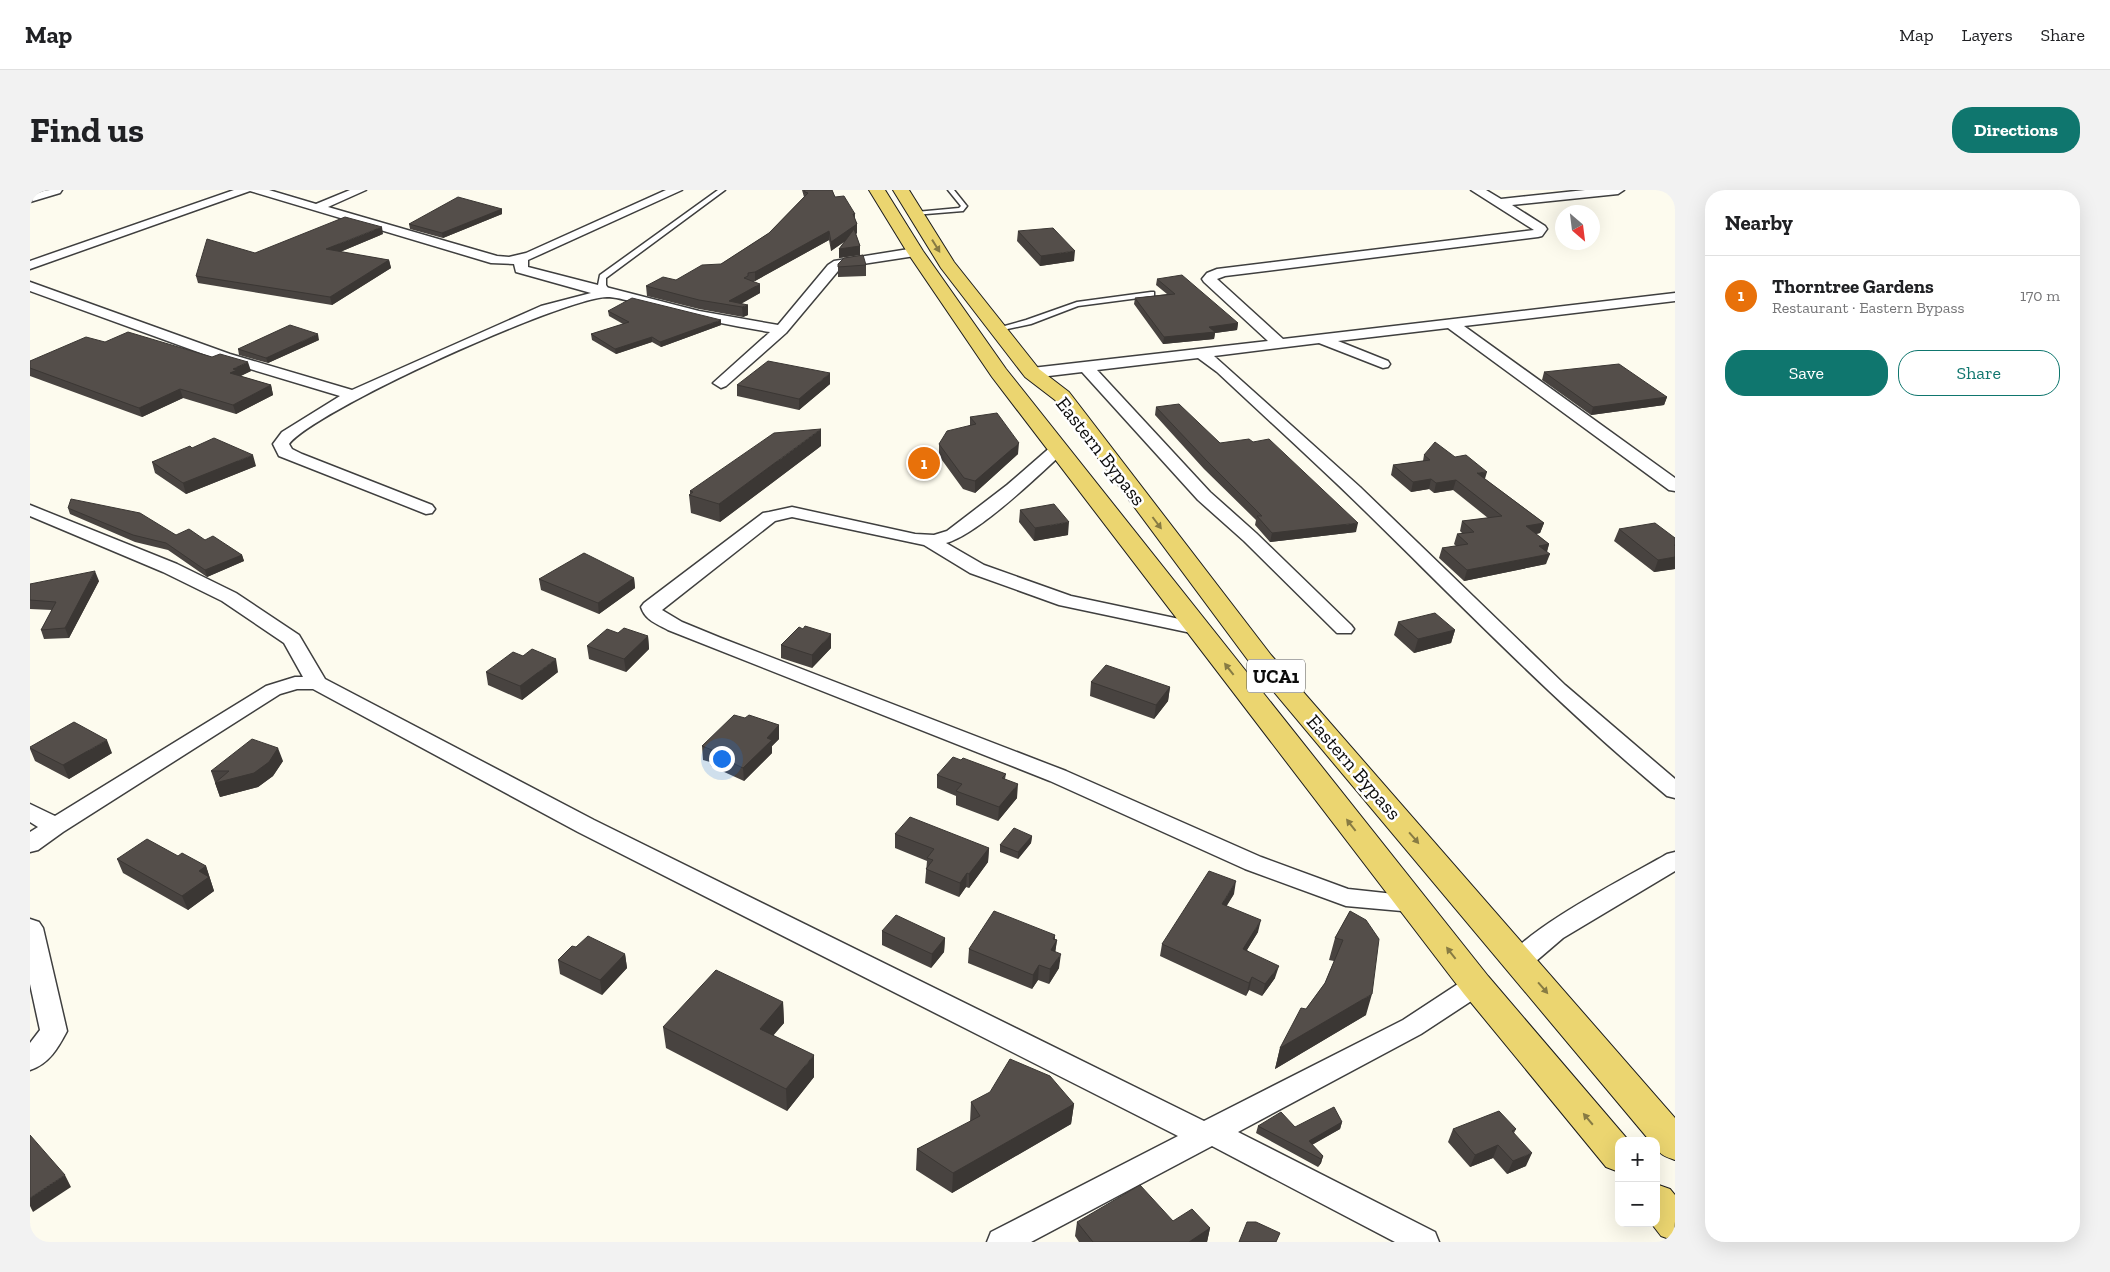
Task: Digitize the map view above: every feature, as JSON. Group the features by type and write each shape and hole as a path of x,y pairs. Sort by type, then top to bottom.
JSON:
{"main road":[{"name":"Eastern Bypass","path":"877,190 915,252 999,373 1476,985 1615,1151"},
{"name":"Eastern Bypass","path":"901,190 947,264 1032,373 1062,396 1262,661 1675,1144"},
{"path":"1660,1206 1675,1224"}],"street":[{"path":"30,198 56,190"},
{"path":"30,265 245,190"},
{"path":"256,190 496,260 521,259 676,190"},
{"path":"316,208 360,190"},
{"path":"1280,344 1209,279 1222,272 1538,233 1541,230 1534,223 1477,190"},
{"path":"1499,203 1618,190"},
{"path":"721,383 781,330 799,311 833,268 847,263 915,252"},
{"path":"521,259 521,269 607,293 699,315 781,330"},
{"path":"30,286 225,356 353,396"},
{"path":"426,509 296,458 285,452 281,444 288,435 353,396 459,346 546,309 607,293"},
{"path":"1032,373 1453,325 1675,296"},
{"path":"1453,325 1675,486"},
{"path":"1315,340 1348,349 1383,364"},
{"path":"1201,353 1222,369 1371,507 1482,619 1603,731 1675,791"},
{"path":"1086,366 1204,496 1250,536 1344,629"},
{"path":"931,542 953,535 1013,489 1059,448"},
{"path":"30,510 170,568 229,597 292,639 317,683"},
{"path":"1196,628 1066,602 977,569 931,542 792,512 769,517 652,608 653,613 674,626 1058,776 1253,863 1346,897 1413,903"},
{"path":"30,844 55,826 273,690 295,683 317,683 586,826 1424,1242"},
{"path":"30,812 55,826"},
{"path":"1520,961 1554,932 1675,860"},
{"path":"30,928 54,1031 45,1046 30,1059"},
{"path":"1002,1242 1412,1027 1476,985"}],"lane":[{"path":"607,293 602,285 603,278 722,190"},
{"path":"916,214 961,210 964,206 951,190"},
{"path":"998,329 1028,322 1077,304 1151,294"}],"building":[{"path":"804,190 832,190 835,197 844,196 855,214 853,214 857,224 831,242 829,231 755,272 748,273 748,276 744,278 760,284 729,301 748,305 742,307 699,300 646,286 663,277 676,280 702,265 721,264 769,233 808,193"},
{"path":"458,197 502,209 442,233 409,224"},
{"path":"345,217 382,227 326,249 389,260 330,297 196,276 207,239 255,253"},
{"path":"1053,228 1075,251 1041,256 1018,231"},
{"path":"854,229 860,246 839,249"},
{"path":"863,255 866,265 838,267 838,264 844,258"},
{"path":"1182,275 1238,323 1209,327 1215,332 1164,337 1135,298 1175,294 1157,279"},
{"path":"632,298 721,320 660,342 652,337 615,349 591,334 629,322 608,311"},
{"path":"290,325 318,334 266,358 238,349"},
{"path":"128,332 212,357 220,354 248,362 233,369 237,370 230,373 271,385 233,405 180,389 139,408 30,368 30,361 86,337 105,342"},
{"path":"768,361 830,373 799,399 737,385"},
{"path":"1619,364 1667,397 1593,407 1544,372"},
{"path":"1179,404 1220,443 1249,439 1253,442 1269,439 1358,523 1272,533 1257,516 1262,516 1156,407"},
{"path":"997,413 1019,443 975,481 964,478 939,444 947,431 976,424 970,417"},
{"path":"821,429 719,504 689,495 693,492 690,491 774,433"},
{"path":"214,438 253,455 183,483 152,462 190,446 192,448"},
{"path":"1435,442 1455,457 1466,455 1487,472 1477,473 1544,523 1526,526 1549,544 1539,546 1550,554 1467,570 1442,548 1468,544 1457,534 1474,532 1462,521 1502,516 1456,480 1436,483 1431,479 1413,482 1393,465 1430,460 1424,455"},
{"path":"71,499 140,513 176,535 189,529 205,540 213,536 242,555 205,570 166,543 133,535 68,508"},
{"path":"1054,504 1069,522 1035,528 1020,510"},
{"path":"1655,523 1675,538 1675,557 1658,560 1619,529"},
{"path":"584,553 634,578 598,603 539,579"},
{"path":"95,571 65,628 41,630 56,602 30,600 30,584"},
{"path":"1435,613 1455,630 1418,639 1398,622"},
{"path":"805,626 831,634 812,655 781,645 799,627 803,629"},
{"path":"624,628 648,636 624,659 587,646 607,629 618,633"},
{"path":"532,649 556,659 520,686 486,672 513,652 523,656"},
{"path":"1106,665 1170,687 1156,705 1091,682"},
{"path":"734,715 745,718 749,715 779,725 767,738 772,740 743,768 710,752 712,750 702,746"},
{"path":"74,722 107,740 63,765 30,748 30,747"},
{"path":"252,739 278,748 269,762 254,773 215,783 229,771 211,771"},
{"path":"953,757 961,760 963,758 1006,774 1002,778 1018,784 999,807 956,791 962,784 937,775"},
{"path":"910,817 989,848 960,883 926,869 933,860 927,858 934,849 895,834"},
{"path":"1014,828 1032,836 1018,852 1000,845"},
{"path":"147,839 178,856 182,853 206,866 199,871 209,877 182,896 117,859"},
{"path":"1209,871 1236,881 1222,904 1261,920 1243,949 1279,966 1265,984 1252,977 1249,983 1162,944"},
{"path":"994,911 1055,935 1053,939 1057,940 1051,950 1061,954 1050,969 1039,965 1033,975 969,949"},
{"path":"1350,911 1366,920 1379,939 1372,994 1280,1048 1301,1008 1306,1009 1325,983 1343,940 1335,938"},
{"path":"896,915 945,938 932,954 882,931"},
{"path":"588,936 625,954 600,980 558,960 572,946 576,947"},
{"path":"716,970 783,1002 760,1029 814,1055 786,1089 663,1027"},
{"path":"1010,1059 1050,1076 1074,1104 953,1173 917,1149 980,1116 971,1102 990,1092"},
{"path":"1334,1107 1342,1122 1309,1141 1323,1156 1321,1159 1258,1126 1281,1112 1295,1127"},
{"path":"1499,1111 1516,1129 1512,1131 1532,1153 1513,1161 1498,1145 1475,1155 1453,1129"},
{"path":"30,1135 65,1175 30,1198"},
{"path":"1140,1185 1173,1221 1192,1209 1210,1228 1189,1242 1093,1242 1077,1222"},
{"path":"1247,1222 1256,1222 1280,1233 1276,1242 1239,1242"}],"place":[{"name":"Thorntree Gardens","path":"924,463"}]}
